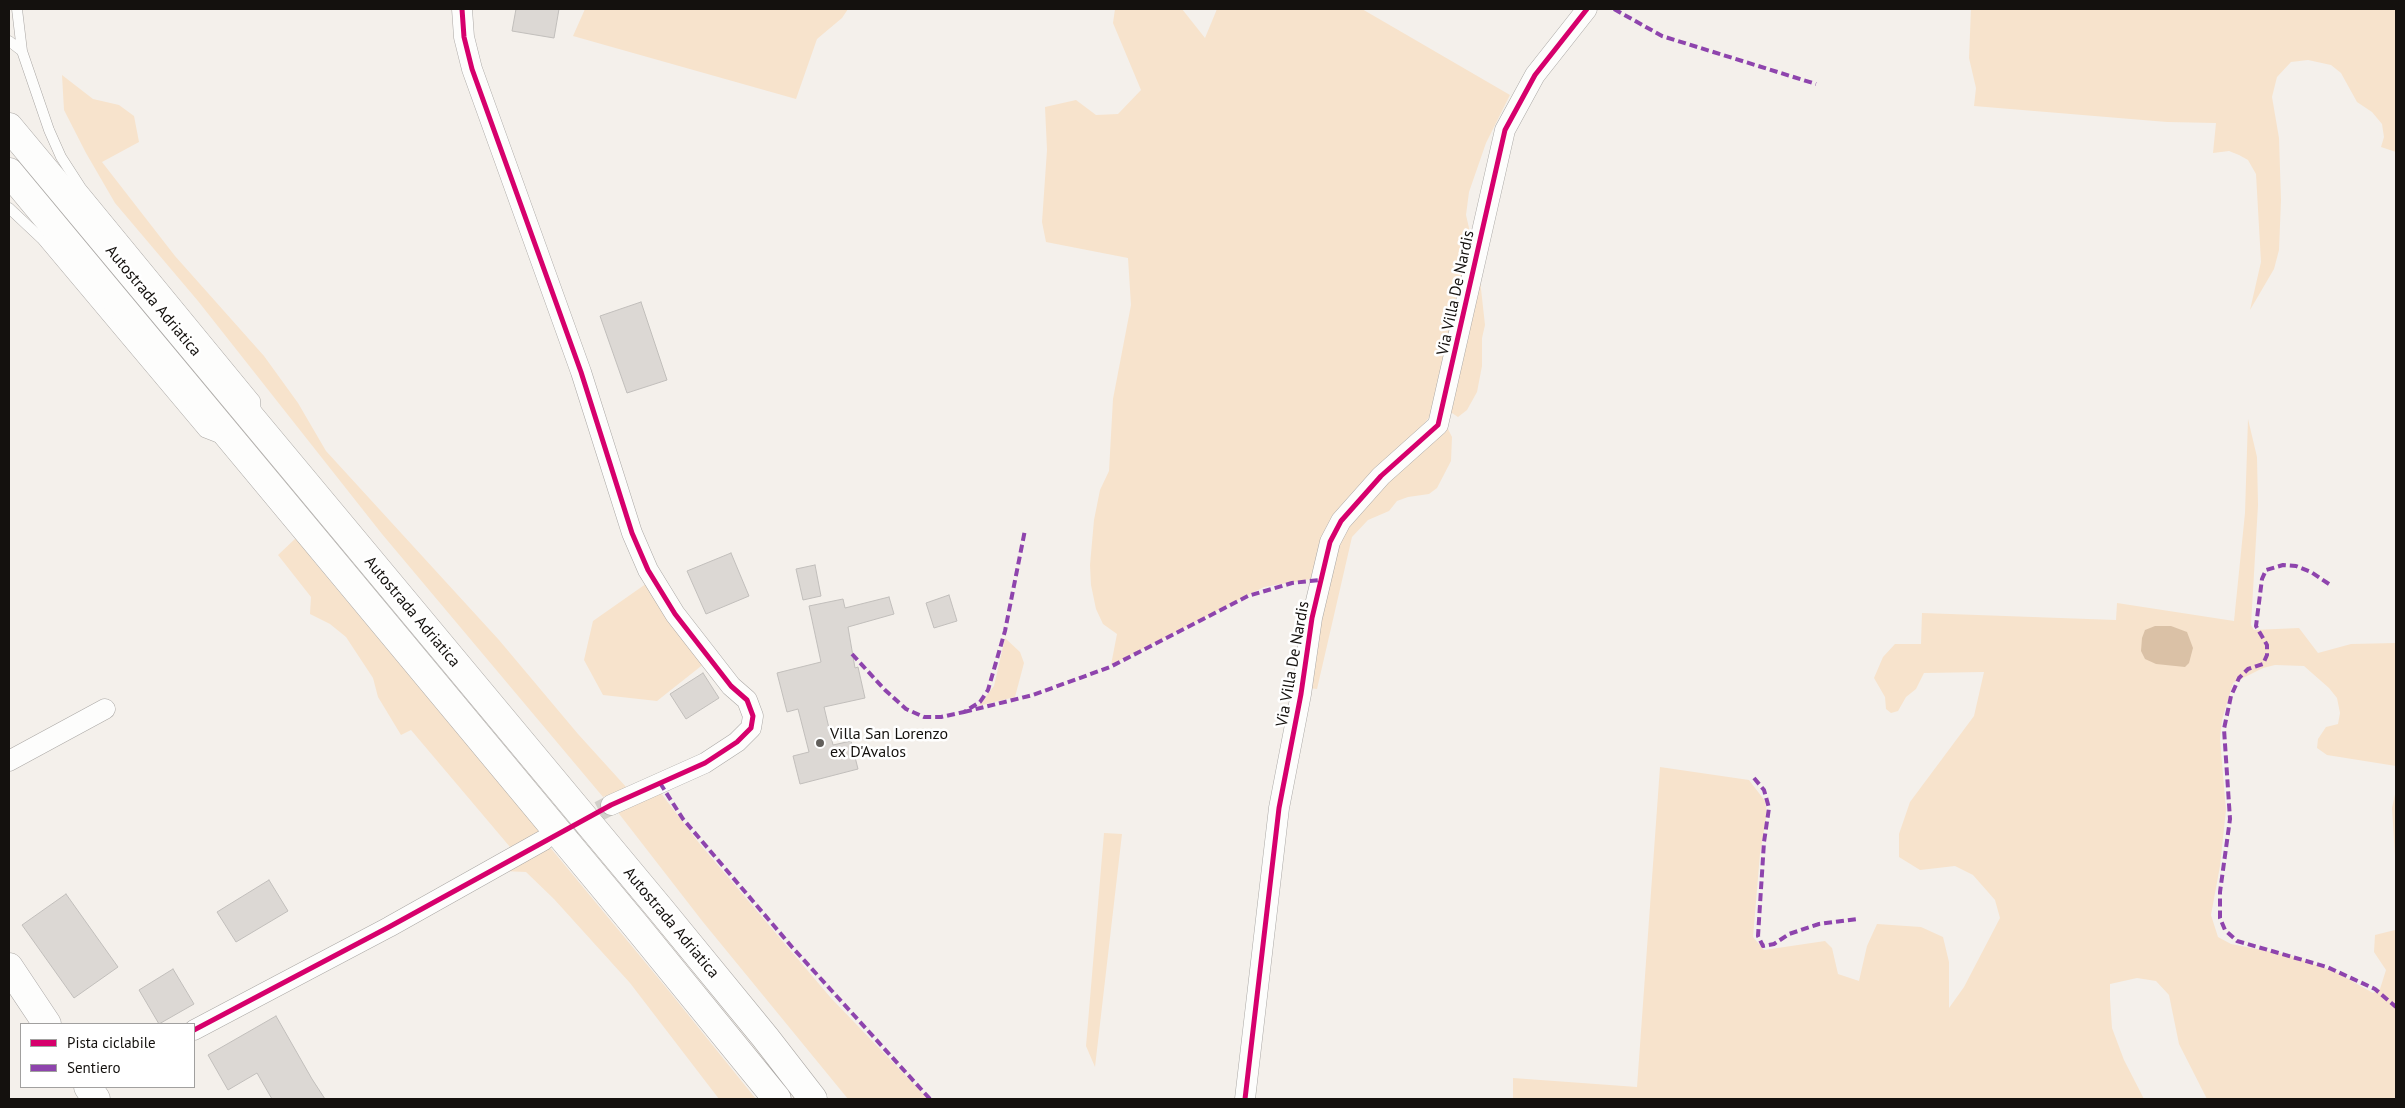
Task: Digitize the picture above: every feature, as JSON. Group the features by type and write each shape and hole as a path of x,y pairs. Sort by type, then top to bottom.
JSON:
{"main road":[{"name":"Autostrada Adriatica","path":"9,128 667,918 765,1037 813,1099"},
{"name":"Autostrada Adriatica","path":"9,172 636,926 777,1099"},
{"path":"9,967 46,1023"}],"street":[{"path":"462,9 464,37 472,69 581,372 632,533 648,570 675,614 731,686 747,700 753,716 752,728 737,742 705,762 611,805"},
{"name":"Via Villa De Nardis","path":"1244,1099 1279,808 1302,694 1312,618 1330,542 1341,521 1381,476 1438,425 1505,130 1535,75 1587,9"},
{"path":"9,761 105,709"},
{"path":"195,1029 389,927 544,840"}],"lane":[{"path":"18,9 22,51 49,130 61,157 81,188 255,400 256,425"},
{"path":"9,41 22,51"},
{"path":"9,208 42,239 204,432 235,444"}],"shaded area":[{"path":"585,9 848,9 842,18 817,39 796,99 573,36"},
{"path":"1115,9 1182,9 1205,38 1217,9 1362,9 1510,95 1486,143 1469,192 1466,215 1472,241 1430,416 1414,437 1372,472 1317,578 1264,587 1111,665 1117,634 1103,624 1096,609 1091,585 1090,565 1094,520 1100,490 1109,471 1113,399 1131,305 1128,258 1046,242 1042,222 1047,150 1045,107 1076,100 1096,115 1118,114 1141,90 1113,23"},
{"path":"1971,9 2396,9 2396,152 2381,147 2384,137 2382,124 2372,112 2357,102 2341,73 2331,65 2308,60 2291,62 2277,77 2272,97 2279,138 2281,200 2279,250 2274,269 2250,310 2261,262 2256,174 2248,160 2239,155 2229,151 2213,153 2216,123 2167,122 1974,106 1976,88 1969,58"},
{"path":"62,75 93,99 119,105 134,116 139,142 102,162 175,256 264,356 298,403 326,451 499,640 578,734 627,788 603,797 382,534 198,301 115,203 64,110"},
{"path":"1479,271 1485,325 1482,338 1482,366 1477,392 1467,410 1458,417 1449,411"},
{"path":"2248,419 2257,457 2258,505 2251,625 2254,630 2299,628 2318,653 2351,644 2396,643 2396,766 2327,755 2317,748 2318,739 2326,727 2338,724 2340,713 2337,698 2329,688 2304,666 2275,665 2263,668 2233,683 2222,720 2220,739 2226,810 2220,866 2211,915 2218,937 2231,944 2288,955 2336,972 2373,993 2380,989 2386,970 2374,952 2375,935 2395,930 2396,923 2396,1099 2207,1099 2179,1044 2169,995 2156,981 2137,978 2110,984 2110,998 2112,1028 2124,1060 2144,1099 1513,1099 1513,1078 1637,1087 1660,767 1749,780 1765,801 1767,813 1760,854 1753,937 1764,950 1825,941 1832,948 1838,974 1859,981 1867,946 1877,924 1921,927 1943,937 1949,962 1949,1008 1964,987 2000,918 1995,900 1973,875 1955,866 1920,870 1899,857 1899,834 1910,802 1974,716 1984,672 1924,673 1916,689 1906,697 1898,711 1891,713 1886,709 1885,697 1874,678 1883,657 1895,644 1921,644 1922,613 2116,620 2117,603 2234,621 2245,513"},
{"path":"1447,427 1452,437 1451,461 1437,488 1429,494 1408,497 1397,501 1389,511 1368,520 1352,537 1317,689 1308,688 1328,575 1346,525 1377,488"},
{"path":"297,537 312,559 540,832 510,847 411,730 401,735 378,697 373,678 346,637 330,624 310,614 311,597 278,555"},
{"path":"650,581 705,663 657,701 603,695 584,660 593,621"},
{"path":"2155,626 2171,626 2187,632 2193,648 2189,663 2185,667 2156,664 2145,659 2141,651 2142,638 2145,630"},
{"path":"1005,638 1020,652 1024,663 1015,697 978,706 994,686"},
{"path":"657,788 699,843 831,998 928,1099 848,1099 703,922 613,806"},
{"path":"2396,790 2396,871 2392,808"},
{"path":"1104,833 1122,834 1095,1067 1086,1046"},
{"path":"549,846 756,1099 719,1099 630,983 554,899 526,872 503,871"}],"building":[{"path":"516,9 559,9 554,38 512,31"},
{"path":"641,302 667,380 627,393 600,316"},
{"path":"731,553 749,596 706,614 687,571"},
{"path":"815,565 821,596 803,600 796,569"},
{"path":"949,595 957,621 934,628 926,603"},
{"path":"889,597 894,614 848,627 855,668 858,667 865,698 824,707 833,745 851,741 858,769 800,784 793,756 809,752 798,709 787,712 777,673 821,662 809,606 843,599 845,608"},
{"path":"703,673 719,698 686,719 670,694"},
{"path":"269,880 288,911 236,942 217,912"},
{"path":"66,894 118,967 74,998 22,925"},
{"path":"173,969 194,1004 158,1023 139,990"},
{"path":"276,1016 325,1099 272,1099 257,1073 228,1090 208,1055"}],"tunnel":[{"path":"546,839 611,805"}],"marked path":[{"path":"1614,9 1662,36 1816,84"},
{"path":"852,654 885,690 906,709 924,717 941,717 964,712 980,702 988,690 1005,631 1025,530"},
{"path":"2329,584 2311,572 2296,566 2283,565 2266,570 2262,579 2256,626 2267,645 2267,655 2263,664 2248,669 2239,678 2231,696 2224,729 2230,819 2220,892 2220,918 2225,930 2237,941 2327,967 2375,989 2396,1007"},
{"path":"964,712 1033,695 1110,667 1248,596 1292,583 1320,580"},
{"path":"1754,778 1764,790 1769,808 1764,842 1758,936 1763,946 1774,944 1789,934 1819,924 1857,919"},
{"path":"660,783 683,819 792,947 930,1099"}],"cycle path":[{"path":"195,1029 389,927 611,805 705,763 737,742 751,728 753,716 747,700 731,686 675,614 648,570 632,533 581,372 472,69 464,37 462,9"},
{"path":"1245,1099 1279,808 1301,694 1312,618 1330,542 1341,521 1381,476 1438,425 1505,130 1535,75 1587,9"}],"place":[{"name":"Villa San Lorenzo ex D'Avalos","path":"820,743"}]}
